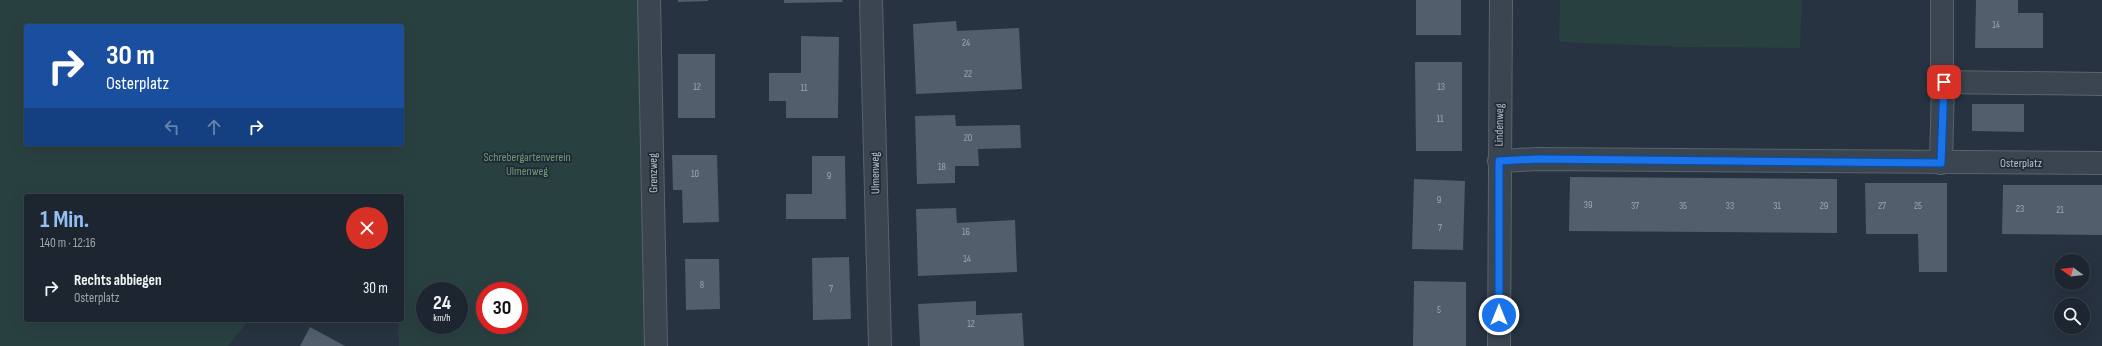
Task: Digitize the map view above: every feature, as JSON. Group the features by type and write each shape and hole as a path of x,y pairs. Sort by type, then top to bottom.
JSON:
{"street":[{"name":"Grenzweg","path":"649,0 656,346"},
{"name":"Ulmenweg","path":"871,0 880,346"},
{"name":"Lindenweg","path":"1499,346 1501,0"},
{"path":"1941,163 1944,82 1942,71 1942,0"},
{"path":"1944,82 2102,84"},
{"name":"Osterplatz","path":"1499,161 1538,159 2102,163"}],"green space":[{"name":"Schrebergartenverein Ulmenweg","path":"0,0 649,0 656,346 399,346 398,322 404,322 404,194 24,194 24,322 247,322 228,346 0,346"},
{"path":"1560,0 1802,0 1800,48 1682,47 1559,42"}],"building":[{"path":"678,0 708,0 708,1 678,2"},
{"path":"784,0 842,0 843,2 784,3"},
{"path":"1416,0 1461,0 1461,35 1416,35"},
{"path":"1976,0 2018,0 2018,13 2043,13 2043,48 1975,48"},
{"path":"956,21 957,31 1019,28 1022,89 916,94 913,24"},
{"path":"801,36 839,37 838,118 786,118 786,101 769,101 769,73 801,73"},
{"path":"678,54 715,54 715,118 678,118"},
{"path":"1415,62 1462,62 1462,151 1416,151"},
{"path":"1972,104 2024,104 2024,132 1972,131"},
{"path":"955,115 956,126 1020,125 1021,148 978,149 979,166 955,166 955,183 917,184 915,116"},
{"path":"672,155 717,155 719,222 683,223 682,190 673,190"},
{"path":"812,156 845,156 846,219 786,219 786,194 812,194"},
{"path":"1570,177 1837,179 1837,233 1569,231"},
{"path":"1414,179 1465,181 1463,250 1412,249"},
{"path":"1865,183 1947,183 1947,272 1919,272 1918,234 1866,234"},
{"path":"2003,185 2102,185 2102,235 2002,234"},
{"path":"956,208 957,223 1015,220 1017,272 918,276 916,209"},
{"path":"849,257 851,319 813,320 812,258"},
{"path":"685,259 719,259 720,309 686,310"},
{"path":"1414,281 1466,282 1466,346 1413,346"},
{"path":"976,301 976,315 1022,313 1024,346 920,346 918,304"},
{"path":"310,327 345,346 300,346"}],"route":[{"path":"1499,315 1499,161 1538,159 1941,163 1944,82"}]}
